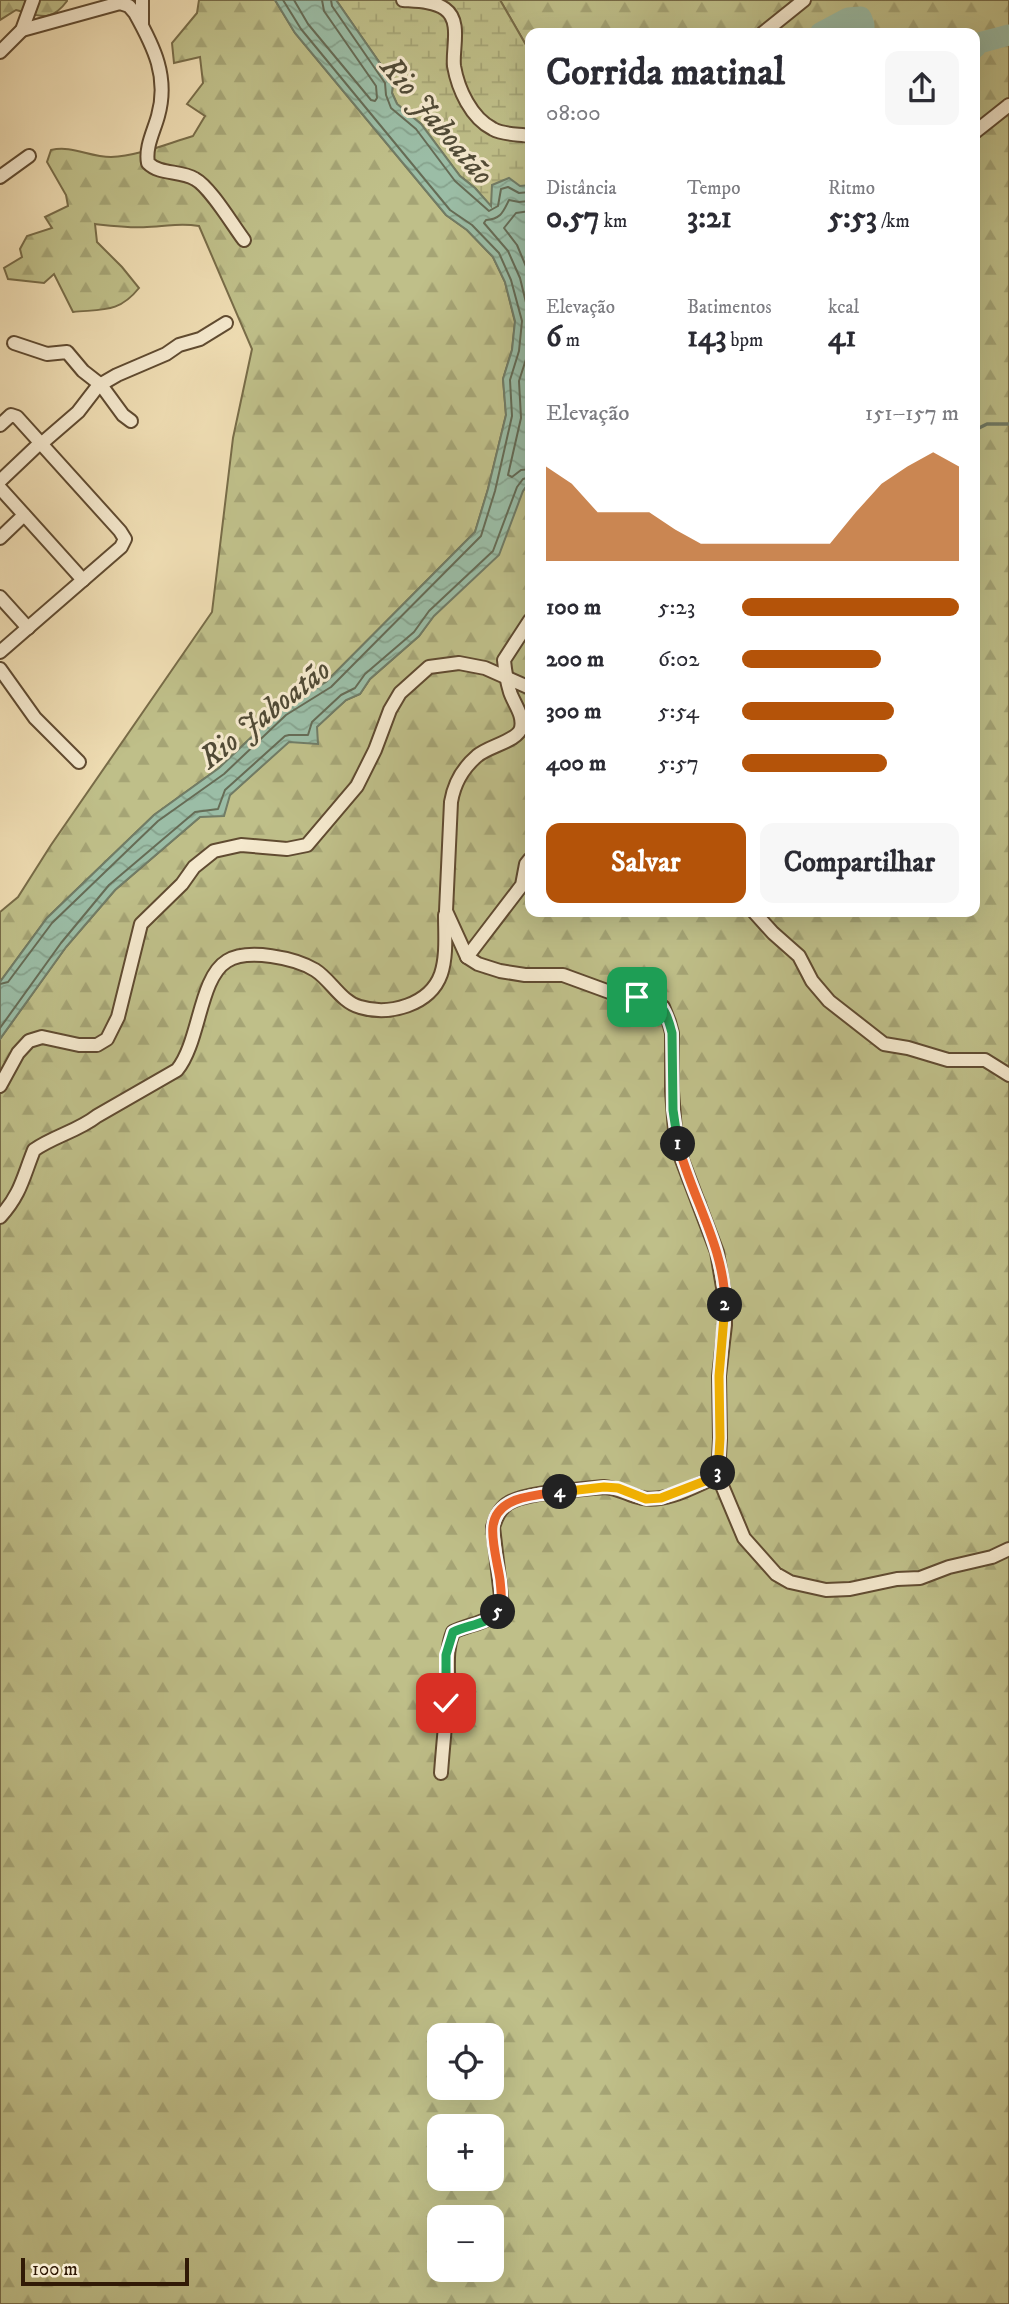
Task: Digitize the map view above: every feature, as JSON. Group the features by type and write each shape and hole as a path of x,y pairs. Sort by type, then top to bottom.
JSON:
{"street":[{"path":"0,52 22,30 33,0"},
{"path":"142,0 142,26"},
{"path":"403,0 447,10 454,20 455,68 466,101 479,120 495,131 525,135"},
{"path":"769,28 804,0"},
{"path":"22,30 121,1 129,6 142,26 161,71 163,89 148,146 148,163 159,170 195,178 206,188 244,240"},
{"path":"980,128 1009,105"},
{"path":"0,177 29,156"},
{"path":"0,481 78,412 101,385 117,375 166,354 178,345 200,340 226,323"},
{"path":"14,343 47,354 67,352 83,371 101,385 122,415 131,421"},
{"path":"0,425 14,415 124,537 121,547 0,652"},
{"path":"0,488 83,580"},
{"path":"0,538 24,516"},
{"path":"0,597 29,628"},
{"path":"0,1217 22,1186 34,1150 53,1138 86,1124 177,1070 190,1049 209,987 219,966 230,959 261,954 293,962 314,970 346,1000 359,1007 392,1010 418,1001 430,991 441,975 445,954 453,788 476,756 516,736 521,730 519,713 506,679 504,660 525,628"},
{"path":"0,1086 18,1053 29,1041 42,1037 79,1045 97,1045 107,1039 118,1017 141,924 182,884 194,867 214,851 241,845 287,849 307,845 357,786 400,693 429,667 459,663 485,668 525,686"},
{"path":"0,669 35,718 79,762"},
{"path":"467,957 522,884 525,869"},
{"path":"446,911 467,957 478,964 525,975 563,975 615,994 651,999 663,1007 672,1033 674,1131 682,1160 717,1252 724,1287 725,1325 719,1376 718,1476 744,1538 776,1574 790,1582 827,1591 897,1579 920,1578 949,1567 992,1557 1009,1549"},
{"path":"759,917 799,956 812,981 829,1001 884,1044 948,1060 985,1060 1009,1075"},
{"path":"441,1773 448,1688 448,1648 453,1632 487,1621 502,1605 493,1527 497,1515 506,1505 519,1498 604,1487 618,1488 646,1499 661,1498 718,1476"}],"green space":[{"path":"0,0 67,1 56,13 50,15 38,16 16,10 0,20"},
{"path":"199,0 275,0 295,33 446,215 467,230 493,257 505,282 515,322 512,350 503,379 506,415 475,532 326,682 281,709 219,768 154,815 47,918 0,982 0,912 18,897 212,612 233,438 252,349 199,226 134,227 95,224 97,242 139,288 124,302 102,310 73,312 54,274 44,283 8,279 4,268 22,257 20,249 27,236 52,228 45,217 68,206 66,195 47,162 51,150 66,149 111,157 142,152 193,136 205,116 187,104 203,83 200,57 174,63 172,43 197,13"},
{"path":"336,0 500,0 525,43 525,186 491,207 475,188 460,176 421,124 397,104 392,93 393,82"},
{"path":"500,0 1009,0 1009,2304 0,2304 0,1039 66,947 115,890 200,817 230,795 289,741 316,727 346,700 360,694 370,679 419,636 525,488 525,917 980,917 980,28 525,28 525,43"}],"water":[{"path":"275,0 336,0 393,82 392,93 397,104 421,124 460,176 491,206 492,185 509,178 520,186 525,186 525,488 499,555 434,616 419,636 370,679 360,694 346,700 317,727 318,744 289,742 230,795 224,816 200,817 115,890 66,947 0,1039 0,982 47,918 154,815 219,768 281,709 326,682 475,532 488,489 506,415 503,379 512,350 515,321 505,282 493,257 467,230 446,215 295,33"}],"waterway":[{"path":"829,28 848,18 861,17 864,28"},
{"path":"980,43 1009,35"},
{"path":"980,428 987,424 1009,424"}],"route":[{"path":"446,1703 446,1655 453,1632 487,1621 502,1605 493,1527 497,1515 506,1505 519,1498 604,1487 618,1488 646,1499 661,1498 718,1476 719,1376 725,1325 722,1275 712,1236 682,1160 674,1131 672,1033 669,1021 663,1007 651,999 637,997"}],"water label":[{"name":"Rio Jaboatão","path":"438,120"},
{"name":"Rio Jaboatão","path":"264,713"}]}
